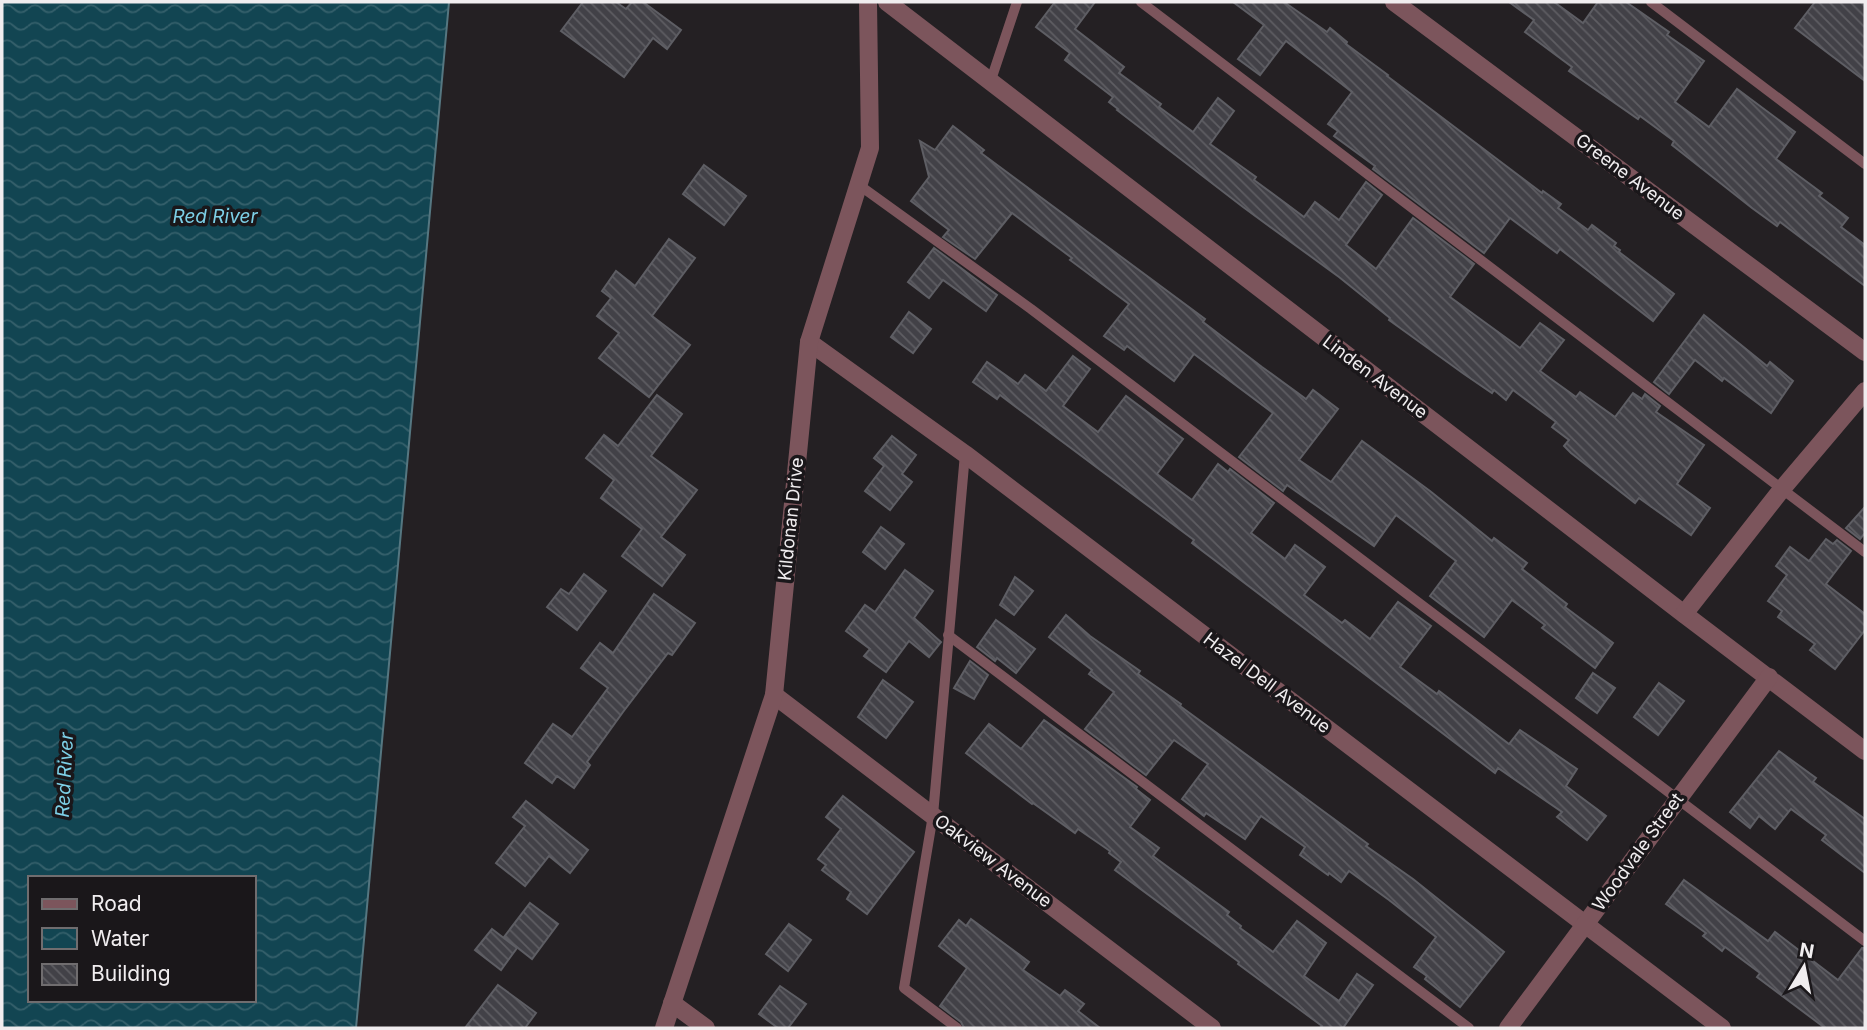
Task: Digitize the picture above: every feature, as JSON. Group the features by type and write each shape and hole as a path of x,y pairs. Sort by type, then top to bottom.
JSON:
{"street":[{"name":"Kildonan Drive","path":"664,1028 774,695 809,342 870,148 868,2"},
{"name":"Linden Avenue","path":"887,2 1865,751"},
{"name":"Greene Avenue","path":"1394,2 1865,352"},
{"name":"Hazel Dell Avenue","path":"809,342 965,454 1722,1028"},
{"path":"1685,614 1782,489 1865,391"},
{"name":"Woodvale Street","path":"1508,1028 1769,677"},
{"name":"Oakview Avenue","path":"774,695 1212,1028"},
{"path":"672,1003 706,1028"}],"lane":[{"path":"990,83 1017,2"},
{"path":"1141,2 1865,552"},
{"path":"1651,2 1865,164"},
{"path":"859,185 1031,309 1865,942"},
{"path":"957,1028 904,988 933,815 965,454"},
{"path":"947,635 1469,1028"}],"water":[{"name":"Red River","path":"2,2 449,2 356,1028 2,1028"}],"building":[{"path":"583,2 616,2 626,9 632,2 643,2 681,30 667,49 653,38 624,77 561,31"},
{"path":"1055,2 1095,2 1075,29 1124,67 1119,73 1193,132 1218,98 1234,111 1210,144 1256,177 1254,180 1304,217 1315,202 1339,220 1366,182 1382,195 1346,245 1376,269 1413,218 1474,264 1450,297 1520,348 1540,323 1564,340 1540,371 1576,397 1580,392 1615,417 1633,393 1642,399 1645,394 1660,406 1656,412 1704,445 1677,484 1710,508 1691,535 1639,498 1635,503 1571,453 1564,446 1569,440 1552,427 1556,422 1513,390 1506,400 1494,390 1492,393 1464,374 1389,320 1390,318 1339,277 1117,110 1109,102 1113,97 1065,60 1070,53 1036,27"},
{"path":"1233,2 1284,2 1327,32 1330,28 1387,76 1542,193 1543,191 1561,204 1558,208 1588,230 1592,225 1616,243 1614,246 1619,252 1674,294 1653,321 1560,249 1557,253 1510,218 1484,253 1334,136 1338,131 1328,124 1352,92 1286,41 1260,75 1238,59 1264,25"},
{"path":"1509,2 1554,2 1583,23 1598,2 1626,2 1704,61 1675,102 1709,127 1737,89 1795,132 1776,159 1822,193 1819,196 1848,218 1841,227 1865,245 1865,286 1780,222 1777,226 1752,208 1672,145 1674,141 1640,116 1638,119 1569,71 1572,67 1525,32 1534,20"},
{"path":"1815,2 1865,2 1865,81 1795,28"},
{"path":"953,126 984,150 981,153 1205,319 1203,322 1262,367 1306,399 1313,390 1338,409 1299,460 1331,482 1362,441 1492,541 1494,538 1527,563 1522,569 1567,604 1565,607 1613,643 1595,668 1542,628 1545,625 1512,600 1484,637 1430,596 1456,561 1396,515 1374,546 1287,485 1283,491 1239,457 1273,413 1194,354 1174,381 1127,346 1124,350 1104,336 1129,304 1012,213 975,259 943,237 949,230 911,201 929,177 920,141 935,150"},
{"path":"704,165 746,196 724,225 683,194"},
{"path":"669,239 695,258 652,316 690,345 649,397 599,358 619,333 597,316 611,298 602,291 616,271 635,286"},
{"path":"934,248 997,295 986,311 943,280 929,298 908,282"},
{"path":"909,312 931,329 913,353 891,337"},
{"path":"1704,315 1767,366 1770,362 1793,381 1771,413 1695,360 1669,394 1654,382"},
{"path":"1073,356 1090,369 1063,406 1098,432 1126,396 1183,439 1157,474 1192,500 1218,464 1228,472 1230,469 1274,503 1251,533 1285,559 1295,545 1325,567 1304,595 1342,623 1345,620 1370,639 1398,602 1431,626 1400,667 1437,694 1439,691 1509,744 1520,730 1577,769 1566,786 1606,816 1587,840 1557,817 1562,812 1498,768 1495,773 1192,543 1194,540 1000,395 997,399 973,382 987,362 1018,384 1025,375 1046,391"},
{"path":"657,395 682,414 651,456 697,490 661,537 685,555 662,586 622,556 642,529 601,498 614,480 586,458 604,435 618,446"},
{"path":"892,436 916,455 902,474 912,482 890,510 865,491 884,466 874,458"},
{"path":"1864,508 1865,533 1860,539 1846,528"},
{"path":"881,527 904,544 885,569 863,552"},
{"path":"1826,539 1833,544 1837,540 1851,551 1826,584 1865,614 1865,630 1835,669 1810,650 1815,644 1778,617 1782,611 1768,601 1787,575 1776,566 1790,547 1809,561"},
{"path":"905,570 933,591 914,618 941,642 929,657 909,641 886,672 864,656 870,649 846,631 865,605 875,612"},
{"path":"584,574 606,591 577,630 547,607 561,589 569,594"},
{"path":"1015,577 1033,591 1014,615 1000,605"},
{"path":"654,594 695,623 672,655 668,653 623,712 587,762 590,765 574,788 557,776 552,783 525,763 553,724 572,737 608,688 581,668 600,643 613,653"},
{"path":"1066,615 1090,636 1140,671 1138,674 1368,844 1366,846 1413,879 1504,952 1460,1007 1414,967 1436,937 1389,900 1349,871 1341,882 1329,873 1328,875 1300,855 1305,847 1261,816 1245,839 1206,813 1204,816 1182,799 1208,764 1174,740 1146,775 1085,729 1114,692 1089,674 1092,670 1049,637"},
{"path":"996,620 1035,649 1016,673 977,647"},
{"path":"970,661 988,675 974,699 954,688"},
{"path":"1593,673 1615,688 1597,713 1576,698"},
{"path":"883,680 913,702 886,738 858,717"},
{"path":"1659,683 1684,701 1658,735 1634,717"},
{"path":"1044,720 1137,787 1136,789 1150,800 1130,827 1159,848 1153,856 1229,912 1227,915 1241,926 1240,928 1273,952 1297,921 1326,943 1304,976 1339,1001 1357,974 1373,985 1343,1028 1320,1028 1322,1026 1115,870 1121,862 1109,853 1110,851 1078,829 1075,833 1032,804 966,753 989,724 1021,749"},
{"path":"1779,751 1816,778 1813,782 1865,819 1865,873 1822,840 1826,835 1791,809 1775,829 1759,816 1750,828 1730,812"},
{"path":"843,796 914,852 867,914 847,899 851,892 822,870 826,865 818,859 841,829 826,817"},
{"path":"526,801 588,850 570,873 549,856 525,886 496,863 525,826 513,817"},
{"path":"1684,880 1768,941 1775,932 1838,980 1862,948 1865,948 1865,1028 1825,1028 1757,977 1760,973 1725,947 1722,951 1703,936 1706,933 1666,904"},
{"path":"530,903 558,924 532,959 504,937"},
{"path":"971,919 1029,962 1023,970 1060,996 1065,990 1084,1004 1078,1011 1100,1028 964,1028 961,1022 940,1006 967,968 939,946 959,920 966,926"},
{"path":"789,924 811,940 788,971 766,954"},
{"path":"492,929 517,948 501,970 475,950"},
{"path":"498,985 536,1013 525,1028 465,1028"},
{"path":"780,986 806,1004 788,1028 778,1028 759,1014"}]}
